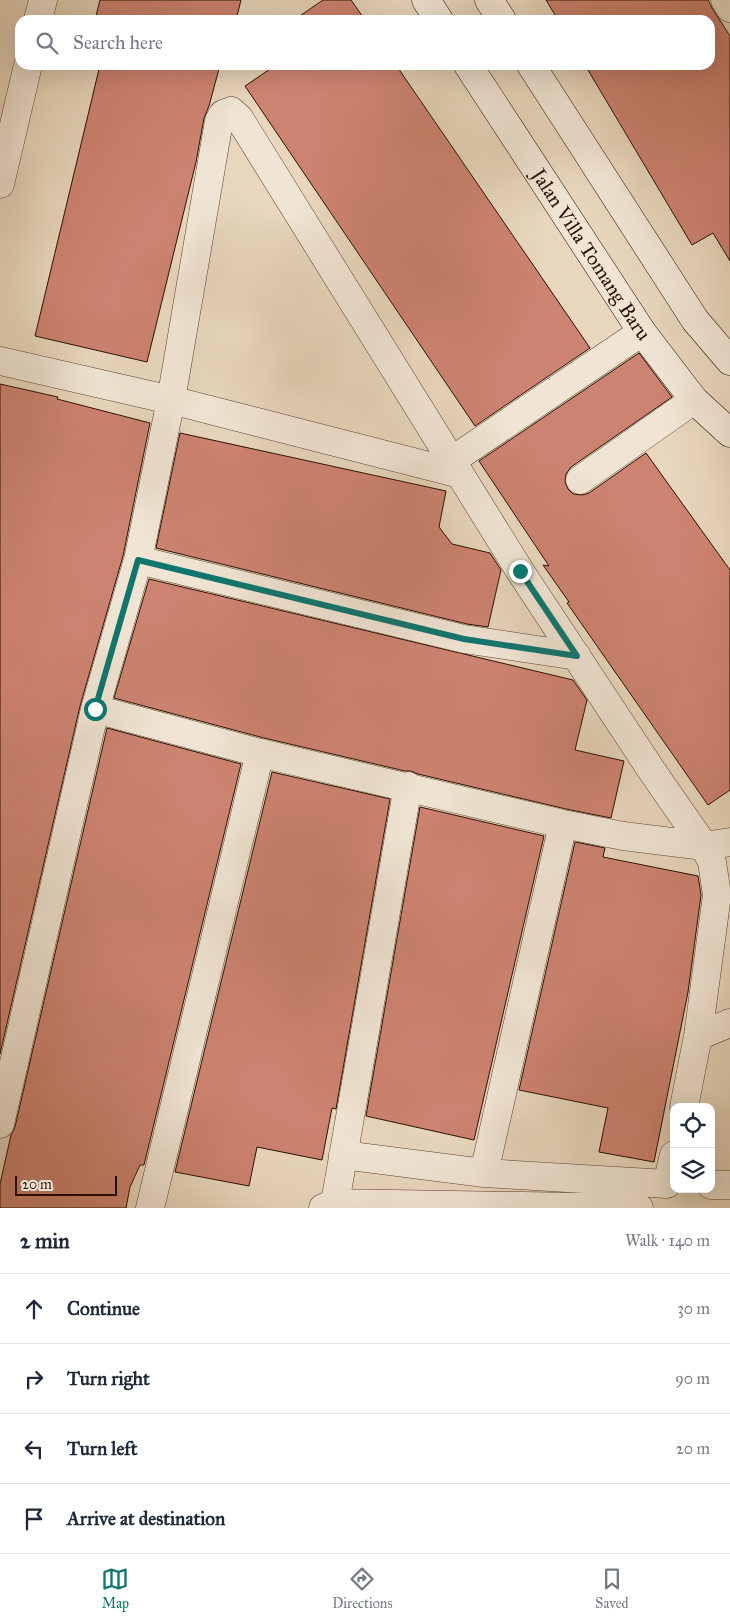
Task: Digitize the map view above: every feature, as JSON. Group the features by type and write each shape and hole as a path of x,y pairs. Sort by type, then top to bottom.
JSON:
{"street":[{"path":"39,15 43,0"},
{"path":"426,0 436,15"},
{"path":"489,0 499,15"},
{"path":"724,0 730,8"},
{"path":"0,184 27,70"},
{"name":"Jalan Villa Tomang Baru","path":"471,70 642,332 694,400 730,433"},
{"path":"534,70 696,320 730,361"},
{"path":"0,1124 95,709 138,560 171,400 219,121 223,114 232,112 240,118 520,571 652,770 717,844"},
{"path":"0,361 455,468 642,332"},
{"path":"580,480 694,400"},
{"path":"138,560 464,639 577,656"},
{"path":"95,709 260,753 408,786 563,824 623,836 717,844"},
{"path":"150,1208 260,753"},
{"path":"408,786 343,1155 329,1206 639,1208"},
{"path":"484,1173 563,824"},
{"path":"685,1103 698,1036 717,895 712,862 717,844"},
{"path":"698,1036 730,1023"},
{"path":"343,1155 484,1173 670,1184"},
{"path":"715,1185 730,1185"}],"building":[{"path":"100,0 241,0 237,15 96,15"},
{"path":"323,0 351,0 362,15 301,15"},
{"path":"546,0 708,0 730,36 730,261 713,233 692,245 588,70 715,70 715,15 555,15"},
{"path":"99,70 219,70 204,118 196,162 147,362 35,336"},
{"path":"269,70 399,70 590,348 475,426 245,86"},
{"path":"639,353 672,397 571,467 566,474 565,482 573,494 582,495 589,493 646,453 730,570 730,790 708,805 567,603 569,602 543,565 549,566 479,461"},
{"path":"0,384 58,397 57,399 150,423 123,556 80,706 0,1054"},
{"path":"180,433 446,491 439,527 452,544 490,553 501,570 488,627 467,624 156,548"},
{"path":"149,579 573,680 587,700 575,750 624,761 611,818 264,738 114,698"},
{"path":"107,728 241,764 144,1165 140,1165 130,1187 126,1208 0,1208 0,1184 11,1135 15,1127"},
{"path":"272,772 390,799 336,1109 332,1108 322,1160 257,1147 249,1186 175,1172"},
{"path":"420,807 544,836 474,1140 366,1116"},
{"path":"575,842 605,848 603,857 698,876 701,895 688,992 654,1162 599,1152 608,1108 519,1090"}],"route":[{"path":"95,709 138,560 464,639 577,656 520,571"}]}
